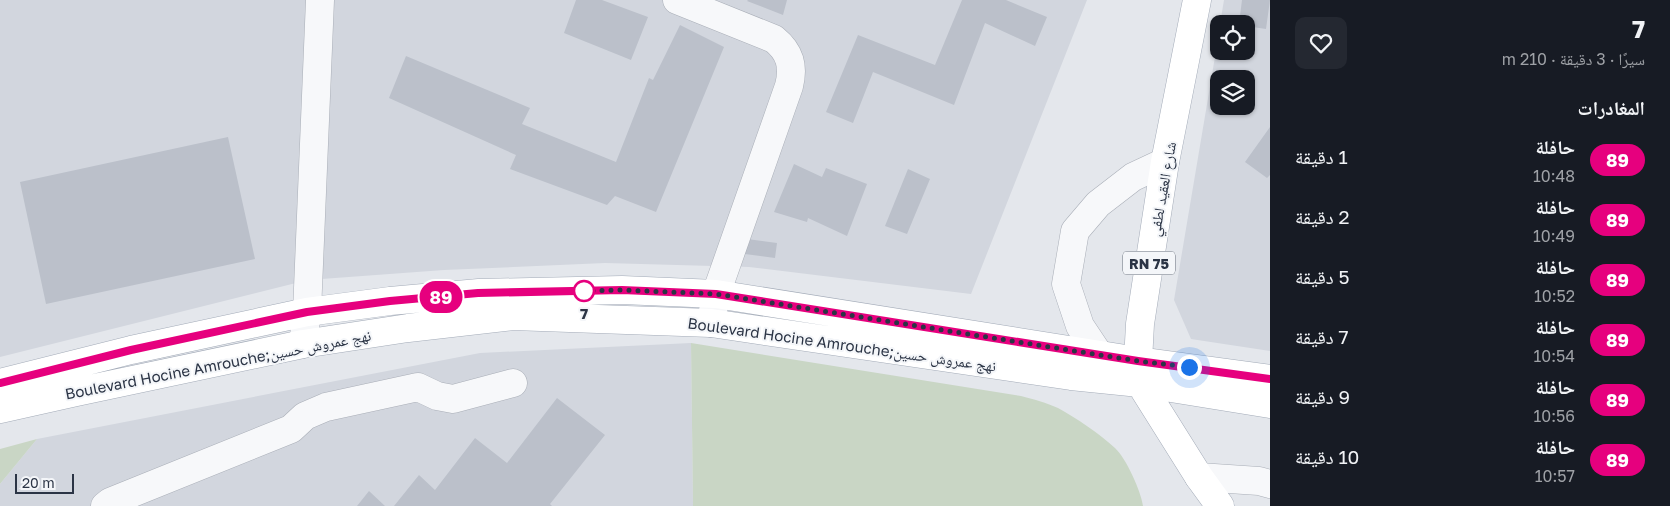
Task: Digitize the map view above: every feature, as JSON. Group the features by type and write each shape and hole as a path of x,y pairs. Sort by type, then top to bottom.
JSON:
{"main road":[{"name":"شارع العقيد لطفي","path":"1139,372 1140,324 1165,162 1198,0"},
{"name":"Boulevard Hocine Amrouche;نهج عمروش حسين","path":"0,383 131,350 307,312 390,301 478,293 622,290 716,294 1098,353"},
{"name":"Boulevard Hocine Amrouche;نهج عمروش حسين","path":"0,409 303,344 408,328 513,316 711,323 1071,376 1139,372 1270,379"},
{"name":"Boulevard Hocine Amrouche;نهج عمروش حسين","path":"1139,372 1270,404"},
{"path":"1139,372 1200,478 1219,505"}],"street":[{"path":"303,344 307,312 320,0"},
{"path":"677,0 774,39 788,54 791,65 792,75 789,86 716,294 711,323"},
{"path":"1139,372 1098,353 1080,326 1066,284 1075,230 1098,204 1133,177 1165,162"},
{"path":"105,506 119,498 291,429 305,416 326,407 418,387 437,396 453,399 513,384"},
{"path":"1200,478 1259,481 1270,484"}],"shaded area":[{"path":"0,0 1087,0 971,294 749,267 605,263 444,270 308,280 0,357"},
{"path":"1224,0 1270,0 1270,351 1191,339 1174,300 1210,86 1210,115 1255,115 1255,70 1213,70 1214,60 1255,60 1255,15 1222,15"},
{"path":"691,343 693,506 0,506 0,484 37,439 480,353"}],"green space":[{"path":"691,343 1021,396 1049,404 1080,421 1115,448 1124,459 1132,475 1143,506 693,506"},
{"path":"37,439 0,484 0,449"}],"building":[{"path":"576,0 602,0 648,17 631,60 564,33"},
{"path":"748,0 787,0 783,15"},
{"path":"962,0 1006,0 1047,17 1035,46 985,23 954,105 873,72 853,123 826,112 858,35 935,65"},
{"path":"1242,0 1270,0 1266,29 1255,27 1255,15 1240,15"},
{"path":"680,25 724,47 656,212 615,196 607,205 510,169 516,155 389,98 406,56 530,108 522,124 616,162 649,78 653,80"},
{"path":"1270,127 1270,175 1267,178 1245,162"},
{"path":"228,137 255,259 46,304 20,182"},
{"path":"794,164 822,177 826,168 867,184 847,236 808,218 807,222 774,212"},
{"path":"908,169 930,179 907,234 885,226"},
{"path":"747,239 777,243 775,258 745,254"},
{"path":"557,398 605,435 550,504 552,506 394,506 419,475 435,490 475,438 507,463"},
{"path":"369,491 385,506 357,506"}],"bus line":[{"name":"89","path":"0,383 131,350 307,312 390,301 478,293 622,290 716,294 1098,353 1138,361 1270,379"}],"place":[{"name":"7","path":"584,291"}],"route":[{"path":"584,291 622,290 716,294 1098,353 1138,361 1189,367"}]}
